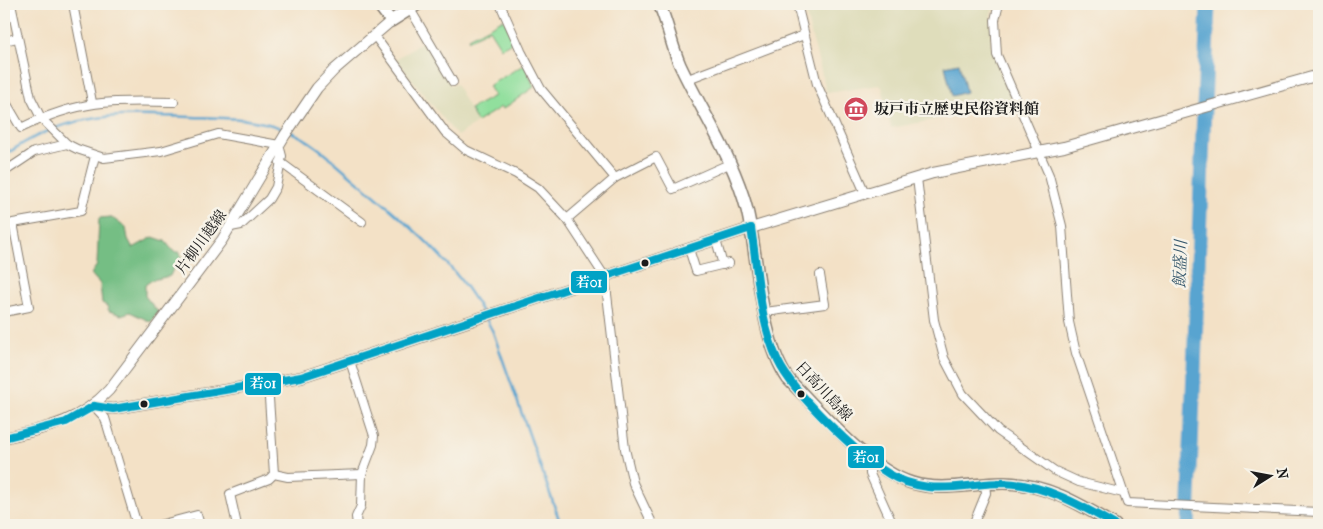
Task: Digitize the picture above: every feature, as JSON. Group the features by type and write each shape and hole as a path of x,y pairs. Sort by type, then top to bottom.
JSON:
{"main road":[{"path":"378,4 391,21 414,6"},
{"name":"日高川島線","path":"659,4 666,18 679,64 729,164 746,209 775,351 784,372 870,461 889,474 911,483 931,487 1023,484 1042,488 1072,500 1115,525"}],"street":[{"path":"11,4 28,90 41,118 66,144 104,158 161,151 218,134 279,145 282,156 276,187 270,199 241,225 231,227"},
{"path":"73,4 92,102"},
{"path":"500,4 521,51 541,89 615,178"},
{"path":"797,4 818,84 865,193"},
{"path":"999,4 995,27 997,55 1049,175 1062,226 1069,322 1076,353 1123,493 1130,504 1319,512"},
{"path":"414,6 453,82"},
{"name":"片柳川越線","path":"4,438 66,422 94,406 109,390 231,227 291,125 308,100 334,70 391,21"},
{"path":"374,35 437,121 454,140 478,157 527,180 553,202 567,219 605,276 625,450 633,483 653,525"},
{"path":"688,79 804,35"},
{"path":"4,41 17,38"},
{"path":"94,406 113,409 301,377 750,228 865,193 957,168 1040,152 1319,75"},
{"path":"4,100 21,128 41,118 92,102 118,100 174,102"},
{"path":"4,172 34,152 66,144"},
{"path":"4,312 29,307 13,223 81,211 95,156"},
{"path":"567,219 615,178 656,156 673,189 729,164"},
{"path":"280,162 362,222"},
{"path":"917,178 934,320 944,358 963,394 998,432 1055,471 1079,482 1123,493"},
{"path":"689,249 696,271 726,264 716,240"},
{"path":"766,312 825,304 820,275"},
{"path":"350,362 374,436 373,445 362,474 361,506 356,517 357,525"},
{"path":"237,525 230,494 269,479 274,474 268,383"},
{"path":"94,406 105,418 137,525"},
{"path":"870,461 870,474 893,525"},
{"path":"274,474 288,477 362,474"},
{"path":"973,525 986,493 985,484"},
{"path":"159,525 197,515 200,525"}],"shaded area":[{"path":"803,4 995,4 991,15 991,43 1014,105 891,128 882,87 879,85 827,93"},
{"path":"425,40 451,86 456,84 477,123 457,136 396,59"}],"green space":[{"path":"504,19 514,41 501,48 489,29 469,40 468,38"},
{"path":"525,64 534,87 503,109 501,107 477,122 470,109 494,96 488,86"},
{"path":"111,217 126,228 128,239 133,248 153,237 165,241 174,252 180,252 182,261 174,267 170,276 152,280 145,285 145,296 158,312 151,322 130,312 121,315 109,311 107,306 102,303 100,284 91,274 97,265 99,218"}],"water":[{"path":"959,63 966,92 952,96 945,66"}],"waterway":[{"name":"飯盛川","path":"1188,525 1208,4"},
{"path":"4,156 49,130 94,118 166,116 240,119 252,120 286,130"},
{"path":"291,132 307,140 322,151 423,238 456,274 483,314"},
{"path":"4,144 10,152"},
{"path":"486,319 493,332 561,525"}],"transit line":[{"name":"若01","path":"751,228 763,313 778,361 797,389 812,406 861,453 889,474 912,484 947,488 1003,483 1033,487 1075,503 1115,525"},
{"name":"若01","path":"94,406 113,409 301,377 751,228"},
{"name":"若01","path":"4,438 66,422 94,406"}],"place":[{"name":"坂戸市立歴史民俗資料館","path":"856,109"}]}
